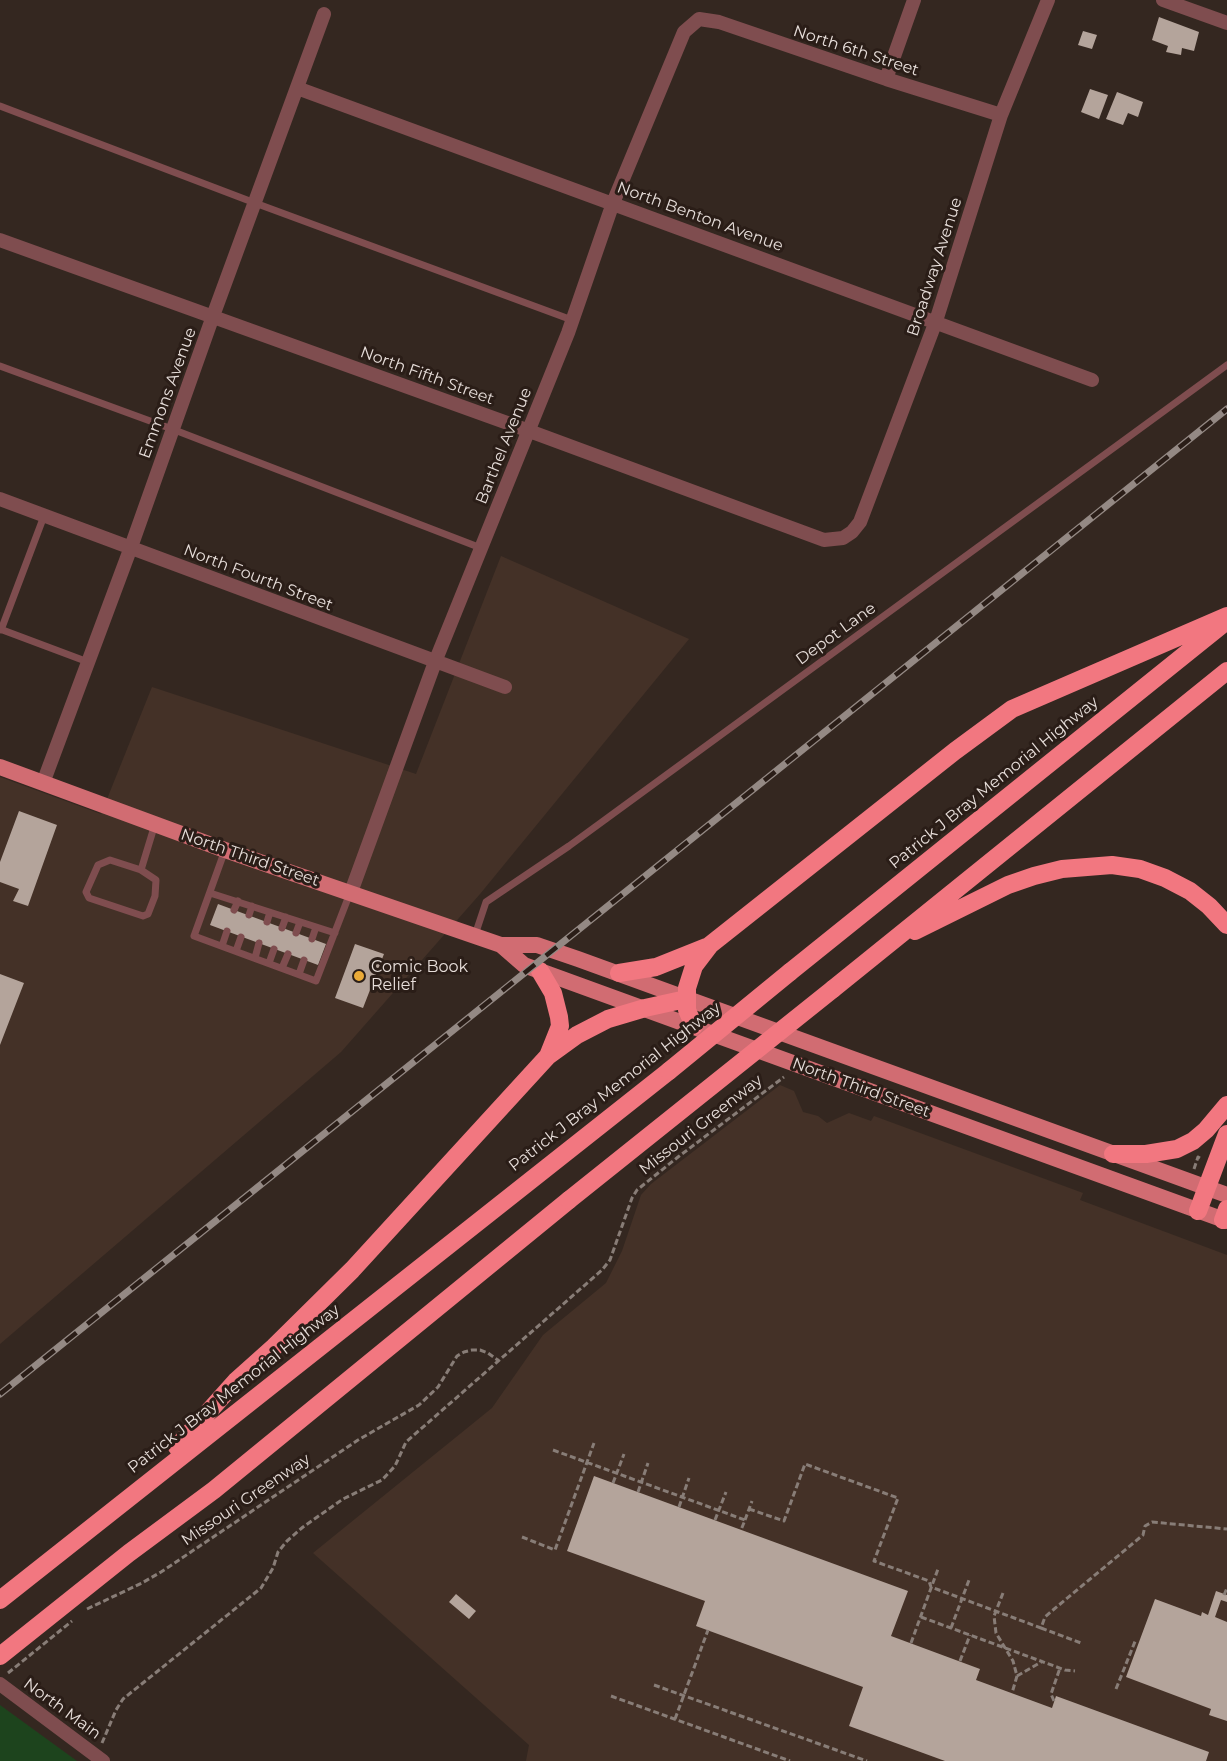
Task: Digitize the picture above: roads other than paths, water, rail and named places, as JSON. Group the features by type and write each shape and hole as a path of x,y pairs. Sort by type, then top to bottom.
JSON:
{"highway":[{"path":"694,1026 686,999 689,978 694,966 710,945 955,751 1012,709 1227,616"},
{"name":"Patrick J Bray Memorial Highway","path":"0,1600 669,1071 1227,621"},
{"path":"0,1656 58,1621 129,1553 223,1483 569,1200 1227,671"},
{"path":"884,947 1008,885 1062,869 1087,866 1122,866 1140,869 1165,878 1190,891 1209,906 1227,925"},
{"path":"619,973 656,967 710,945"},
{"path":"540,971 553,993 560,1017 560,1026 548,1056"},
{"path":"143,1485 236,1381 352,1270 548,1056 577,1035 609,1019 686,999"},
{"path":"1113,1154 1146,1154 1177,1149 1193,1141 1206,1130 1227,1105"},
{"path":"1198,1211 1227,1134"}],"main road":[{"name":"North Third Street","path":"0,767 225,850 475,935 501,945 524,965 1198,1211 1226,1217"},
{"name":"North Third Street","path":"501,945 537,945 619,973 1227,1195"}],"street":[{"path":"886,79 914,0"},
{"name":"Broadway Avenue","path":"843,538 860,522 936,321 1001,115 1048,0"},
{"path":"1163,0 1227,23"},
{"name":"Emmons Avenue","path":"43,783 324,14"},
{"name":"North 6th Street","path":"699,19 719,22 886,79 1001,115"},
{"name":"Barthel Avenue","path":"351,892 435,662 572,320 613,203 684,32 699,19"},
{"name":"North Benton Avenue","path":"297,88 1092,380"},
{"name":"North Fifth Street","path":"0,240 824,540 843,538"},
{"name":"North Fourth Street","path":"0,499 506,687"},
{"name":"North Main","path":"0,1684 100,1758"}],"lane":[{"path":"0,106 572,320"},
{"name":"Depot Lane","path":"475,935 486,902 569,846 1227,365"},
{"path":"0,366 172,429 481,548"},
{"path":"44,516 0,629 88,662"},
{"path":"141,870 155,824"},
{"path":"225,850 194,936 316,981 351,892"},
{"path":"110,860 141,870 156,879 155,896 147,914 142,916 89,898 86,892 98,865 110,860"},
{"path":"210,893 335,933"},
{"path":"234,910 237,902"},
{"path":"249,915 252,906"},
{"path":"267,922 270,912"},
{"path":"282,928 286,917"},
{"path":"296,933 300,922"},
{"path":"312,939 316,927"},
{"path":"222,946 227,931"},
{"path":"236,951 242,937"},
{"path":"255,958 259,943"},
{"path":"269,963 274,949"},
{"path":"282,968 288,954"},
{"path":"299,974 304,960"}],"railway":[{"path":"0,1394 1227,409"}],"place":[{"name":"Comic Book Relief","path":"359,976"}]}
